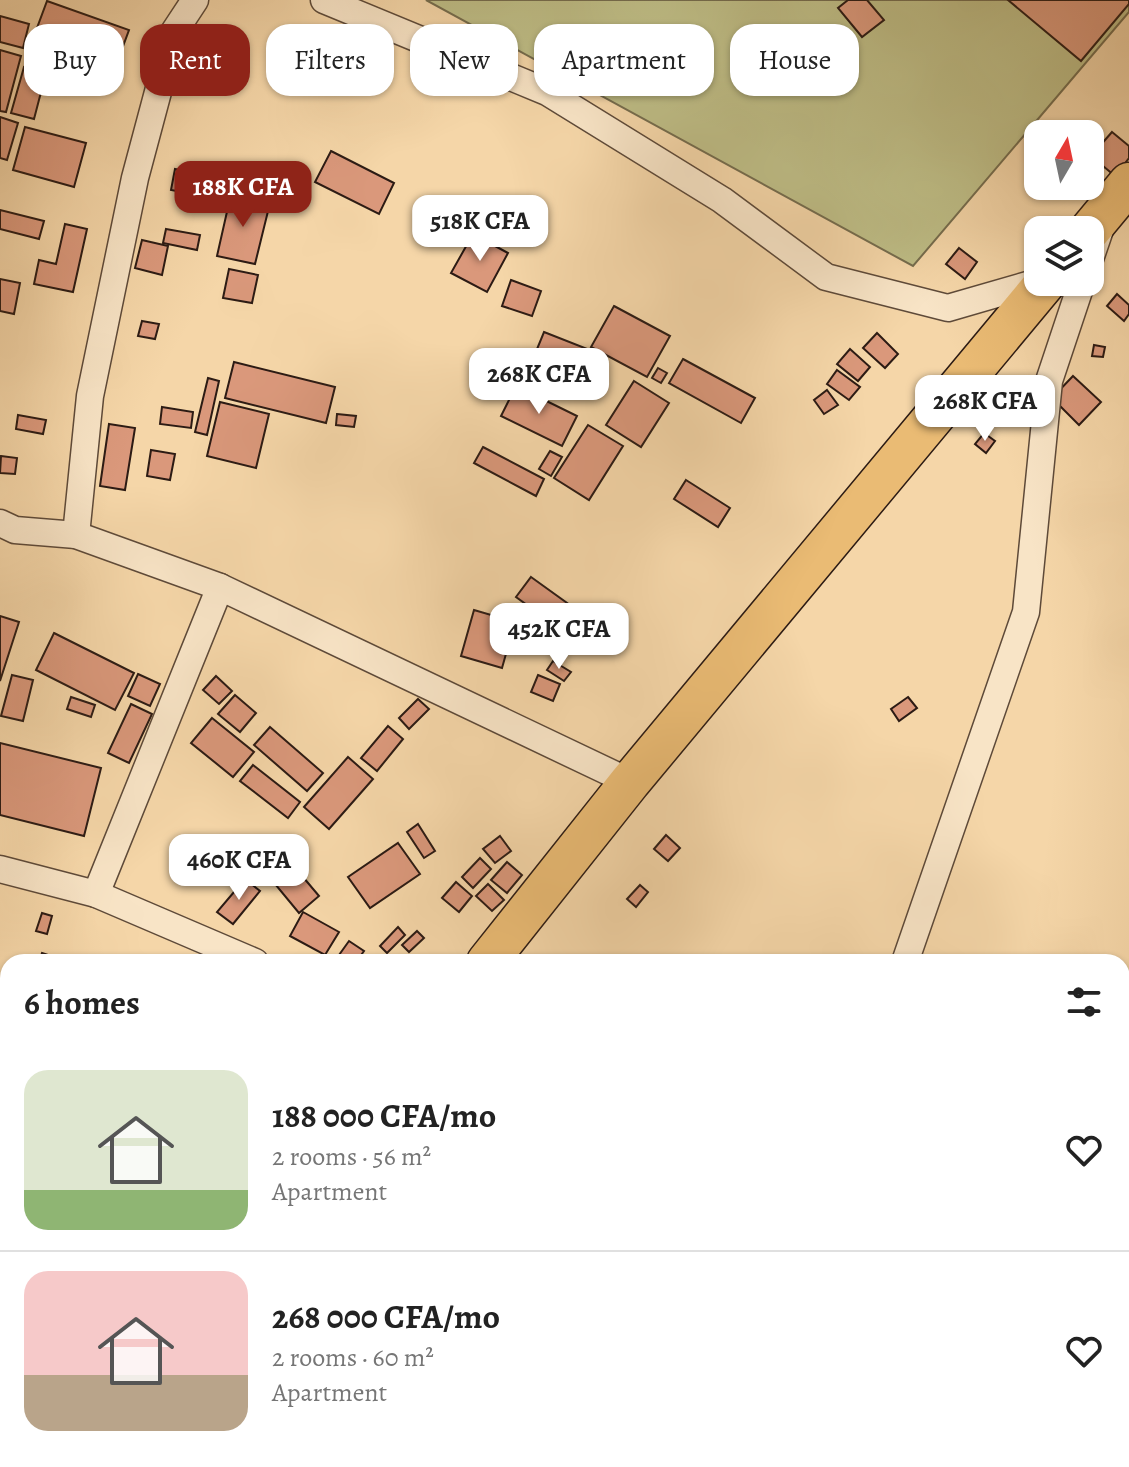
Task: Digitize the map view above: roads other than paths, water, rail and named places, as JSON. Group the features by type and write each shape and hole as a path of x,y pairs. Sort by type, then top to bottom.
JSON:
{"main road":[{"path":"493,954 630,782 1034,296"}],"street":[{"path":"76,535 90,396 135,178 174,32 195,0"},
{"path":"324,0 547,92 722,200 826,277 948,308 1024,286"},
{"path":"908,954 1026,612 1049,381 1077,296"},
{"path":"0,523 15,530 76,535 220,587 630,782"},
{"path":"96,894 220,587"},
{"path":"0,869 96,894 236,954"}]}
